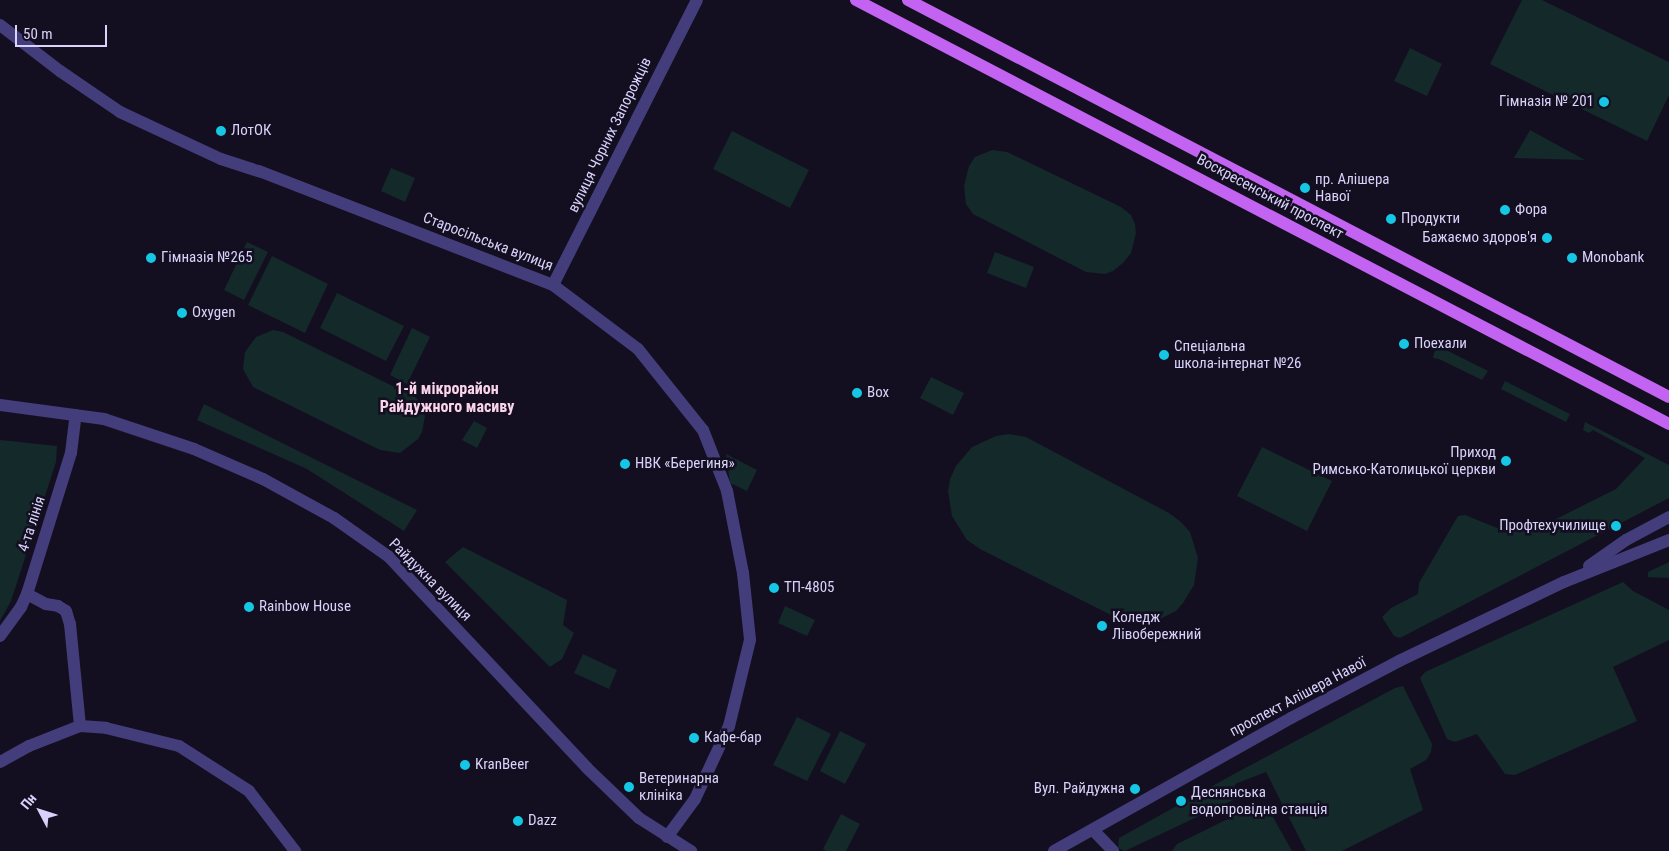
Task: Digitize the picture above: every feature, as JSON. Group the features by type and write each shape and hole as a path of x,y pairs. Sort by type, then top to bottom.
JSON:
{"main road":[{"name":"Воскресенський проспект","path":"856,0 1669,424"},
{"name":"Воскресенський проспект","path":"908,0 1669,397"}],"street":[{"name":"вулиця Чорних Запорожців","path":"553,285 697,0"},
{"name":"Старосільська вулиця","path":"0,25 60,71 120,112 221,159 260,171 553,285 638,349 703,430 727,491 738,540 750,640 730,726 695,799 667,837"},
{"name":"Райдужна вулиця","path":"0,405 104,419 185,446 263,479 334,518 389,557 594,774 639,818 691,851"},
{"name":"4-та лінія","path":"0,636 21,607 27,594 71,453 76,415"},
{"name":"проспект Алішера Навої","path":"1564,582 1626,540 1669,517"},
{"name":"проспект Алішера Навої","path":"1054,851 1291,718 1399,661 1564,582 1669,540"},
{"path":"27,594 46,604 58,606 66,611 71,631 80,726"},
{"path":"0,762 30,746 80,726 106,728 179,746 249,791 295,851"},
{"path":"1093,830 1113,851"}],"green space":[{"name":"Гімназія № 201","path":"1522,0 1542,0 1669,62 1669,95 1647,141 1490,64"},
{"path":"1410,48 1442,64 1427,96 1394,81"},
{"path":"1530,130 1585,160 1514,158"},
{"path":"732,131 809,170 790,208 713,169"},
{"path":"992,150 1007,152 1121,207 1131,215 1136,233 1131,253 1123,263 1113,271 1105,274 1086,272 973,214 966,204 964,186 969,166 975,157"},
{"path":"391,168 415,178 405,202 381,191"},
{"path":"247,242 268,252 244,300 224,290"},
{"path":"995,252 1034,267 1026,288 987,273"},
{"path":"272,256 328,284 305,333 248,305"},
{"path":"337,293 404,326 386,361 320,328"},
{"path":"412,328 430,337 407,384 390,375"},
{"path":"273,330 283,332 415,397 420,402 425,416 422,432 418,439 400,453 380,450 253,387 243,369 245,352 256,337"},
{"path":"1438,347 1488,371 1482,380 1439,359 1433,358 1435,349"},
{"path":"931,377 964,393 953,415 920,398"},
{"path":"1505,381 1570,414 1566,422 1501,389"},
{"path":"204,404 417,510 404,531 307,469 197,420"},
{"path":"474,421 487,428 477,448 462,440"},
{"path":"1585,422 1669,465 1669,498 1400,638 1394,636 1382,617 1391,608 1418,594 1419,583 1458,516 1465,515 1497,528 1532,528 1548,523 1616,489 1645,458 1593,430 1589,433 1583,430"},
{"path":"1009,434 1026,437 1169,513 1181,522 1190,532 1198,558 1194,585 1176,611 1158,620 1144,623 1121,620 980,549 967,540 952,516 948,491 950,479 956,466 972,447 996,436"},
{"path":"0,440 57,446 56,462 11,601 0,621"},
{"path":"1262,447 1332,481 1307,531 1237,496"},
{"path":"726,454 757,470 747,491 730,483"},
{"path":"463,547 567,600 563,625 574,633 562,659 550,667 445,562"},
{"path":"1669,562 1669,578 1648,577 1648,572"},
{"path":"1623,582 1633,591 1669,610 1669,640 1613,667 1637,721 1515,775 1505,774 1477,734 1455,742 1447,739 1420,678 1425,672"},
{"path":"785,606 815,620 807,636 778,623"},
{"path":"583,654 617,670 609,689 574,673"},
{"path":"1403,686 1432,744 1431,752 1426,760 1410,769 1423,810 1342,851 1306,851 1266,772 1235,784 1235,799 1125,851 1118,848 1119,838 1234,774 1395,688"},
{"path":"797,717 831,734 807,781 773,765"},
{"path":"840,731 866,744 845,784 820,771"},
{"path":"1244,811 1262,811 1273,817 1292,851 1172,851 1177,844"},
{"path":"841,814 860,824 846,851 826,851 823,849"}],"place":[{"name":"Гімназія № 201","path":"1604,102"},
{"name":"ЛотОК","path":"221,131"},
{"name":"пр. Алішера Навої","path":"1305,188"},
{"name":"Фора","path":"1505,210"},
{"name":"Продукти","path":"1391,219"},
{"name":"Бажаємо здоров'я","path":"1547,238"},
{"name":"Гімназія №265","path":"151,258"},
{"name":"Monobank","path":"1572,258"},
{"name":"Oxygen","path":"182,313"},
{"name":"Поехали","path":"1404,344"},
{"name":"Спеціальна школа-інтернат №26","path":"1164,355"},
{"name":"Box","path":"857,393"},
{"name":"Приход Римсько-Католицької церкви","path":"1506,461"},
{"name":"НВК «Берегиня»","path":"625,464"},
{"name":"Профтехучилище","path":"1616,526"},
{"name":"ТП-4805","path":"774,588"},
{"name":"Rainbow House","path":"249,607"},
{"name":"Коледж Лівобережний","path":"1102,626"},
{"name":"Кафе-бар","path":"694,738"},
{"name":"KranBeer","path":"465,765"},
{"name":"Ветеринарна клініка","path":"629,787"},
{"name":"Вул. Райдужна","path":"1135,789"},
{"name":"Деснянська водопровідна станція","path":"1181,801"},
{"name":"Dazz","path":"518,821"}],"district":[{"name":"1-й мікрорайон Райдужного масиву","path":"447,398"}]}
